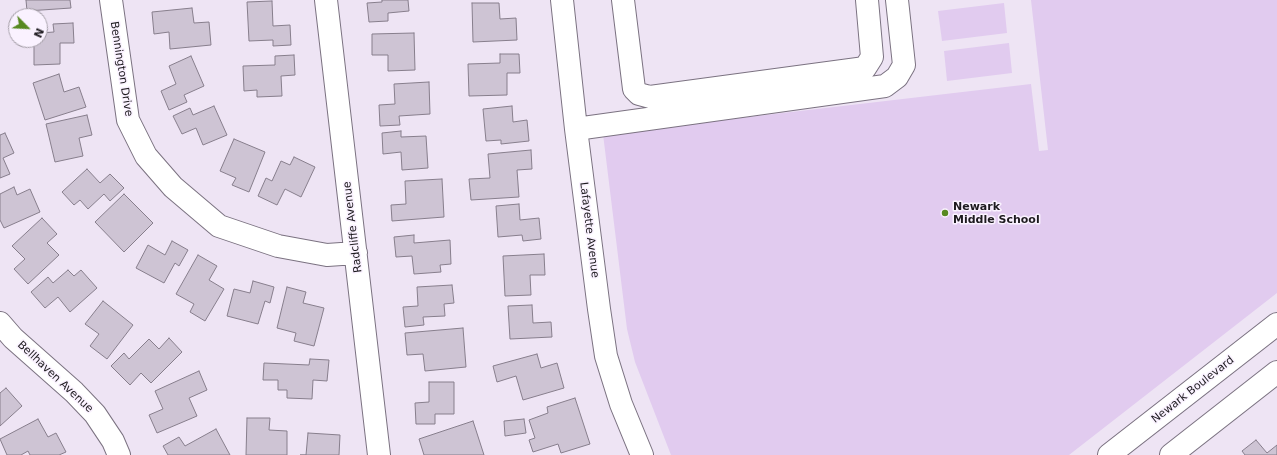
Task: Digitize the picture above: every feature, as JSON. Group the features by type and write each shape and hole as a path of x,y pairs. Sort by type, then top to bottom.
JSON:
{"street":[{"name":"Bennington Drive","path":"111,0 128,120 146,156 172,187 219,226 278,246 327,255 356,253"},
{"name":"Radcliffe Avenue","path":"326,0 379,455"},
{"name":"Lafayette Avenue","path":"562,0 576,129 606,356 621,404 642,455"},
{"path":"622,0 634,89 639,94 650,97 865,68 872,57 867,0"},
{"path":"576,129 885,86 897,77 904,65 897,0"},
{"name":"Bellhaven Avenue","path":"0,322 13,338 74,392 94,414 113,441 119,455"},
{"name":"Newark Boulevard","path":"1109,455 1277,324"},
{"path":"1171,455 1277,372"}],"shaded area":[{"name":"Newark Middle School","path":"1031,0 1277,0 1277,293 1069,455 671,455 635,362 627,329 603,134 1031,84 1039,151 1048,150"},
{"path":"1004,3 1007,33 942,41 938,11"},
{"path":"1009,43 1012,73 947,81 944,51"}],"building":[{"path":"26,0 70,0 71,8 48,10 48,8 27,8"},
{"path":"382,0 408,0 409,11 388,13 388,21 369,22 367,3 382,2"},
{"path":"272,1 273,26 290,25 291,45 273,46 273,40 249,41 247,2"},
{"path":"472,3 499,3 500,19 516,18 517,40 473,42"},
{"path":"192,8 194,23 209,22 211,45 170,49 169,32 154,34 152,12"},
{"path":"73,23 74,43 60,43 60,64 34,65 34,48 48,48 48,32 54,32 53,24"},
{"path":"414,33 415,70 388,71 388,55 372,55 372,34"},
{"path":"500,54 519,54 520,73 507,73 507,95 469,96 468,64 500,63"},
{"path":"294,55 295,75 281,76 282,96 257,97 257,90 244,91 243,66 275,65 275,56"},
{"path":"191,56 204,86 184,95 187,102 169,110 161,91 176,84 169,66"},
{"path":"59,74 64,92 79,87 86,107 45,120 33,83"},
{"path":"429,82 430,114 399,116 400,125 380,126 379,105 395,104 394,84"},
{"path":"214,106 227,135 203,145 196,128 182,134 173,116 190,108 193,115"},
{"path":"512,106 513,122 527,120 529,141 501,144 501,140 486,141 483,109"},
{"path":"87,115 92,135 79,138 83,156 55,162 46,124"},
{"path":"401,131 401,137 426,136 428,168 402,170 401,152 383,154 382,133"},
{"path":"5,133 14,153 3,158 10,174 0,178 0,135"},
{"path":"234,139 265,152 249,192 232,185 236,178 220,171"},
{"path":"531,150 532,169 517,170 519,197 471,200 469,179 490,178 488,154"},
{"path":"294,157 315,167 301,197 285,189 277,205 258,196 266,178 272,181 281,161 290,165"},
{"path":"87,169 100,183 110,174 124,188 110,201 104,194 88,209 80,200 74,205 62,192"},
{"path":"442,179 444,217 392,221 391,205 406,204 405,181"},
{"path":"14,187 17,195 30,189 40,212 4,228 0,220 0,194"},
{"path":"124,194 153,223 124,252 95,222"},
{"path":"519,204 520,220 539,218 541,239 523,241 522,235 498,237 496,206"},
{"path":"42,218 57,234 47,243 59,255 28,284 14,269 25,259 12,246"},
{"path":"414,235 414,243 450,240 451,264 440,265 441,272 414,274 412,256 396,257 394,237"},
{"path":"172,241 188,250 179,266 175,263 164,283 136,268 148,245 165,255"},
{"path":"544,254 545,275 530,275 531,295 505,296 503,256"},
{"path":"198,255 217,266 209,280 224,289 205,321 190,312 194,304 176,294"},
{"path":"68,270 74,276 81,270 97,288 70,312 58,297 45,308 31,292 48,277 53,283"},
{"path":"253,281 274,287 270,303 265,301 258,324 227,316 234,289 250,293"},
{"path":"452,285 454,303 444,304 445,316 423,317 424,325 405,327 403,307 418,306 417,287"},
{"path":"287,287 306,292 303,303 324,308 314,346 294,341 296,333 277,328"},
{"path":"103,301 133,325 107,359 90,346 99,334 85,324"},
{"path":"532,305 533,323 551,322 552,337 510,339 508,306"},
{"path":"463,328 466,367 425,371 423,354 407,355 405,333"},
{"path":"169,338 182,352 151,383 141,373 130,385 111,366 124,353 129,359 149,339 159,349"},
{"path":"537,354 541,368 557,363 564,388 523,400 516,376 497,382 493,366"},
{"path":"310,359 329,360 327,381 313,380 312,399 287,398 287,390 278,390 278,380 263,380 264,363 309,365"},
{"path":"199,371 207,390 189,398 197,416 157,433 149,415 163,409 155,391"},
{"path":"429,382 454,382 454,414 435,414 435,424 416,424 415,403 429,402"},
{"path":"6,388 22,406 0,426 0,393"},
{"path":"575,398 590,444 561,453 558,444 533,452 529,440 535,438 529,420 548,413 547,407"},
{"path":"247,418 270,418 269,430 287,431 287,455 246,455"},
{"path":"38,419 48,437 56,433 66,452 59,455 30,455 28,451 21,455 7,455 0,439"},
{"path":"524,419 526,433 505,436 504,421"},
{"path":"473,421 484,455 424,455 419,439"},
{"path":"216,429 230,455 168,455 163,446 179,437 185,446"},
{"path":"308,433 340,435 339,455 306,455"},
{"path":"1256,440 1267,453 1277,445 1277,455 1245,455 1242,451"}],"place":[{"name":"Newark Middle School","path":"945,213"}]}
